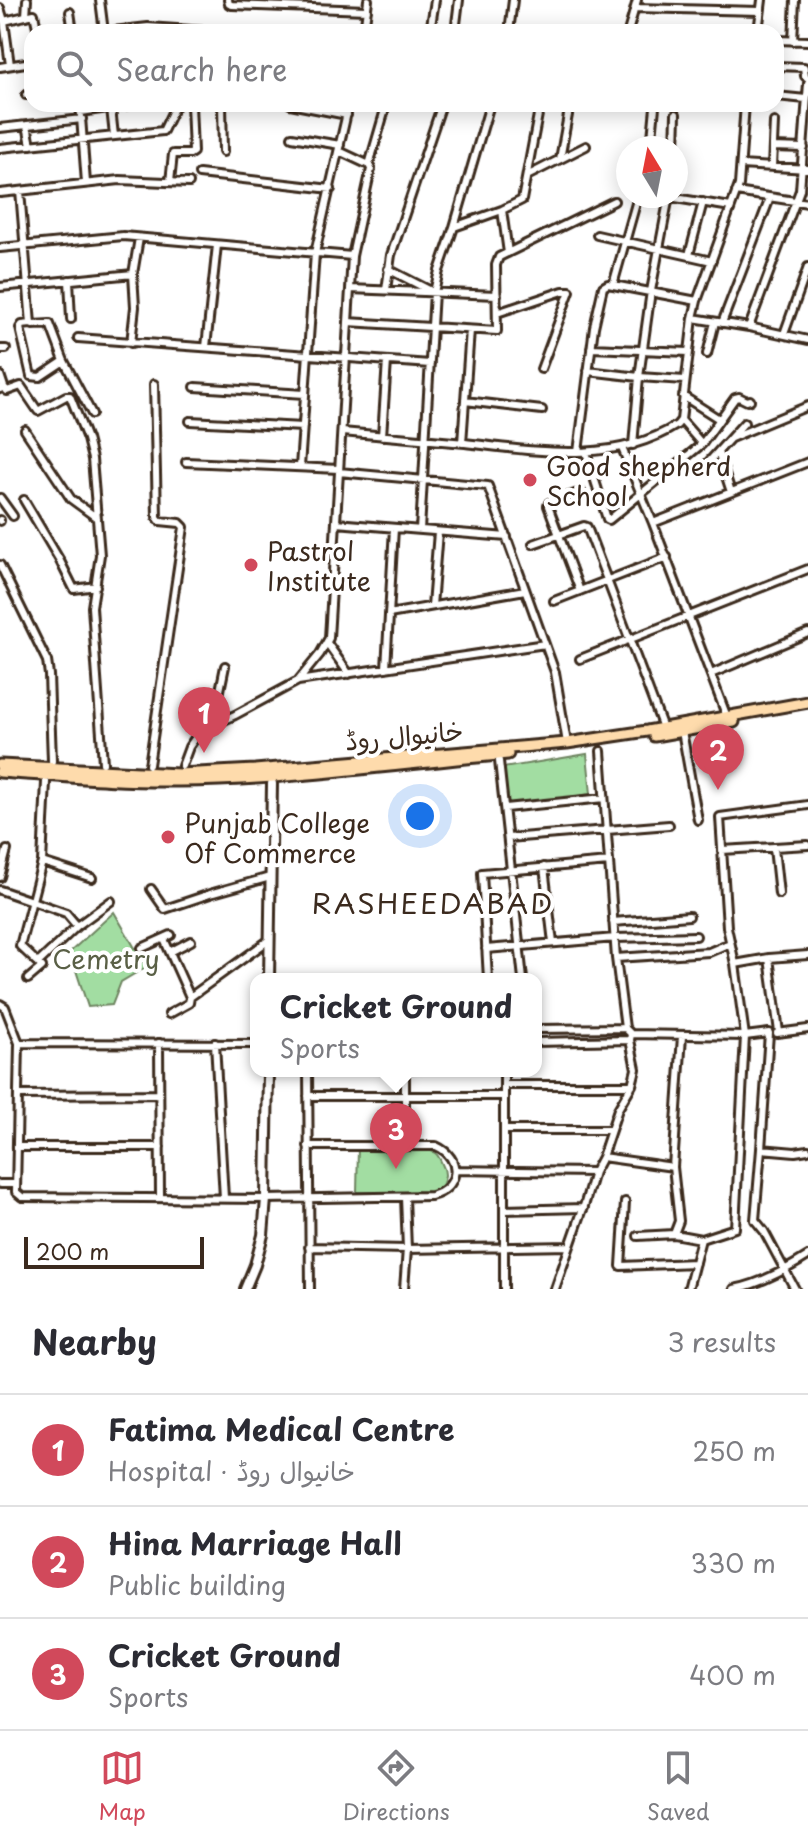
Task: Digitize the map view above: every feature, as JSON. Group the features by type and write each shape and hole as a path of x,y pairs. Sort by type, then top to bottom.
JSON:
{"main road":[{"name":"خانیوال روڈ","path":"0,765 179,774 255,770 567,743 808,702"},
{"name":"خانیوال روڈ","path":"0,772 174,781 264,777 582,746 808,708"},
{"path":"269,973 272,784"},
{"path":"245,1289 263,1235 268,1077"}],"street":[{"path":"26,16 27,0"},
{"path":"100,0 103,24"},
{"path":"228,0 232,5 367,10"},
{"path":"365,24 368,0"},
{"path":"432,24 435,0"},
{"path":"454,24 459,0"},
{"path":"510,24 513,0"},
{"path":"630,24 637,0"},
{"path":"696,0 696,9"},
{"path":"730,10 731,0"},
{"path":"759,24 762,0"},
{"path":"793,41 795,0"},
{"path":"0,8 10,65"},
{"path":"635,8 760,11"},
{"path":"70,12 72,24"},
{"path":"2,21 34,14 36,24"},
{"path":"784,40 808,41"},
{"path":"0,67 24,63"},
{"path":"749,327 797,203 805,169 808,80 804,67 784,66"},
{"path":"784,97 806,99"},
{"path":"0,128 81,112 86,183"},
{"path":"111,112 114,136"},
{"path":"0,148 163,131 172,112"},
{"path":"170,182 173,154 193,152 191,112"},
{"path":"222,112 223,152"},
{"path":"331,112 347,115"},
{"path":"300,467 315,253 348,112"},
{"path":"386,290 391,255 439,112"},
{"path":"420,530 434,292 488,112"},
{"path":"454,227 522,200 539,112"},
{"path":"560,159 569,112"},
{"path":"652,136 655,112"},
{"path":"342,432 535,451 582,452 622,448 672,429 681,420 697,301 739,185 744,112"},
{"path":"298,681 329,638 352,256 371,169 369,165 384,113"},
{"path":"675,136 676,114"},
{"path":"772,167 774,122"},
{"path":"27,125 31,145"},
{"path":"292,137 340,148 369,165"},
{"path":"527,176 586,146"},
{"path":"773,147 804,148"},
{"path":"741,165 805,169"},
{"path":"199,174 331,189"},
{"path":"0,193 127,180 189,183"},
{"path":"20,191 31,324"},
{"path":"736,192 808,203"},
{"path":"707,354 770,198"},
{"path":"688,199 731,207"},
{"path":"348,322 497,331 497,260 614,201"},
{"path":"689,255 703,202"},
{"path":"613,285 635,208"},
{"path":"633,445 651,291 667,208"},
{"path":"502,210 508,253"},
{"path":"597,235 712,261"},
{"path":"0,248 123,236 352,256"},
{"path":"131,343 135,307 133,274 139,238"},
{"path":"206,347 217,245"},
{"path":"784,334 808,267"},
{"path":"388,269 434,292"},
{"path":"0,287 133,274"},
{"path":"69,280 71,319"},
{"path":"697,301 613,285 605,285 602,289 588,371 582,452 608,520 702,444 735,398 750,400"},
{"path":"350,289 497,295"},
{"path":"497,313 570,291 541,369"},
{"path":"693,318 808,340"},
{"path":"64,361 40,377 31,376 20,328 22,325 50,324 64,361 92,414"},
{"path":"462,443 470,330"},
{"path":"78,338 430,364"},
{"path":"591,348 689,352"},
{"path":"382,436 387,361"},
{"path":"588,371 685,380"},
{"path":"0,375 2,388 7,391 21,386 38,411 70,396 87,439 92,459 100,555 92,607 103,763"},
{"path":"149,765 184,527 180,523 160,521 157,517 154,384"},
{"path":"195,387 305,394"},
{"path":"683,396 719,419"},
{"path":"465,401 542,410"},
{"path":"731,438 808,406"},
{"path":"681,420 702,444"},
{"path":"190,421 303,427"},
{"path":"705,466 744,423"},
{"path":"25,430 71,499 97,518"},
{"path":"622,448 727,717"},
{"path":"718,452 731,492"},
{"path":"186,462 300,467 488,486 555,672 567,743"},
{"path":"653,523 808,462"},
{"path":"580,591 548,504 581,492"},
{"path":"0,498 13,516"},
{"path":"24,500 74,589 96,586"},
{"path":"336,523 507,537"},
{"path":"533,544 586,526 663,728"},
{"path":"386,668 394,528"},
{"path":"432,606 438,532"},
{"path":"554,601 667,557"},
{"path":"0,565 47,661 52,761"},
{"path":"580,659 808,569"},
{"path":"389,614 525,590"},
{"path":"711,674 808,633"},
{"path":"327,643 349,674"},
{"path":"182,766 200,731 298,681 545,644"},
{"path":"213,725 225,666"},
{"path":"682,731 698,820"},
{"path":"555,1289 594,1172 636,1069 616,958 601,751"},
{"path":"499,761 522,973"},
{"path":"28,979 42,967 20,946 42,862 46,782"},
{"path":"505,808 604,798"},
{"path":"638,1236 674,1234 701,1239 735,1228 745,1036 727,927 720,817 808,805"},
{"path":"508,838 669,825"},
{"path":"722,850 808,845"},
{"path":"774,848 779,894"},
{"path":"0,877 7,850"},
{"path":"42,862 92,878"},
{"path":"488,973 483,873 609,862"},
{"path":"544,867 553,943"},
{"path":"151,889 165,909 270,877"},
{"path":"0,890 66,913 77,926"},
{"path":"38,963 77,926 111,901"},
{"path":"613,922 689,916"},
{"path":"486,949 615,938 696,936"},
{"path":"142,948 168,937 170,952 190,997 189,1003 169,1014"},
{"path":"190,997 269,940"},
{"path":"170,952 191,941"},
{"path":"616,958 709,952 730,943"},
{"path":"735,964 808,955"},
{"path":"769,958 779,1032"},
{"path":"0,1004 5,1007 19,1043 16,1192 22,1197 266,1199 431,1196 439,1194 451,1183 455,1170 450,1156 443,1149 428,1145 308,1146"},
{"path":"542,1029 745,1036 808,1029"},
{"path":"769,1033 755,1220 795,1289"},
{"path":"542,1041 629,1034"},
{"path":"674,1234 679,1221 673,1167 682,1036"},
{"path":"19,1043 250,1044"},
{"path":"159,1043 160,1197"},
{"path":"215,1043 224,1198"},
{"path":"308,1077 310,1289"},
{"path":"405,1077 405,1146"},
{"path":"504,1077 504,1289"},
{"path":"504,1085 632,1085"},
{"path":"18,1095 159,1094"},
{"path":"308,1096 504,1096"},
{"path":"504,1130 611,1130"},
{"path":"17,1147 160,1147"},
{"path":"761,1149 808,1150"},
{"path":"602,1157 673,1167"},
{"path":"455,1170 594,1172"},
{"path":"0,1184 16,1184"},
{"path":"404,1289 407,1249 405,1197"},
{"path":"625,1202 621,1266 695,1263"},
{"path":"504,1210 584,1208"},
{"path":"688,1289 701,1239"},
{"path":"309,1247 570,1246"},
{"path":"734,1289 786,1270 808,1256"}],"green space":[{"path":"587,754 591,794 506,806 503,768"},
{"name":"Cemetry","path":"114,912 146,967 121,982 112,1005 88,1007 70,952"},
{"path":"409,1146 435,1153 444,1167 441,1188 424,1194 357,1192 358,1147"}],"place":[{"name":"Good shepherd School","path":"530,480"},
{"name":"Pastrol Institute","path":"251,565"},
{"name":"Fatima Medical Centre","path":"204,753"},
{"name":"Hina Marriage Hall","path":"718,790"},
{"name":"Punjab College Of Commerce","path":"168,837"},
{"name":"Cricket Ground","path":"396,1169"}],"district":[{"name":"RASHEEDABAD","path":"433,902"}]}
